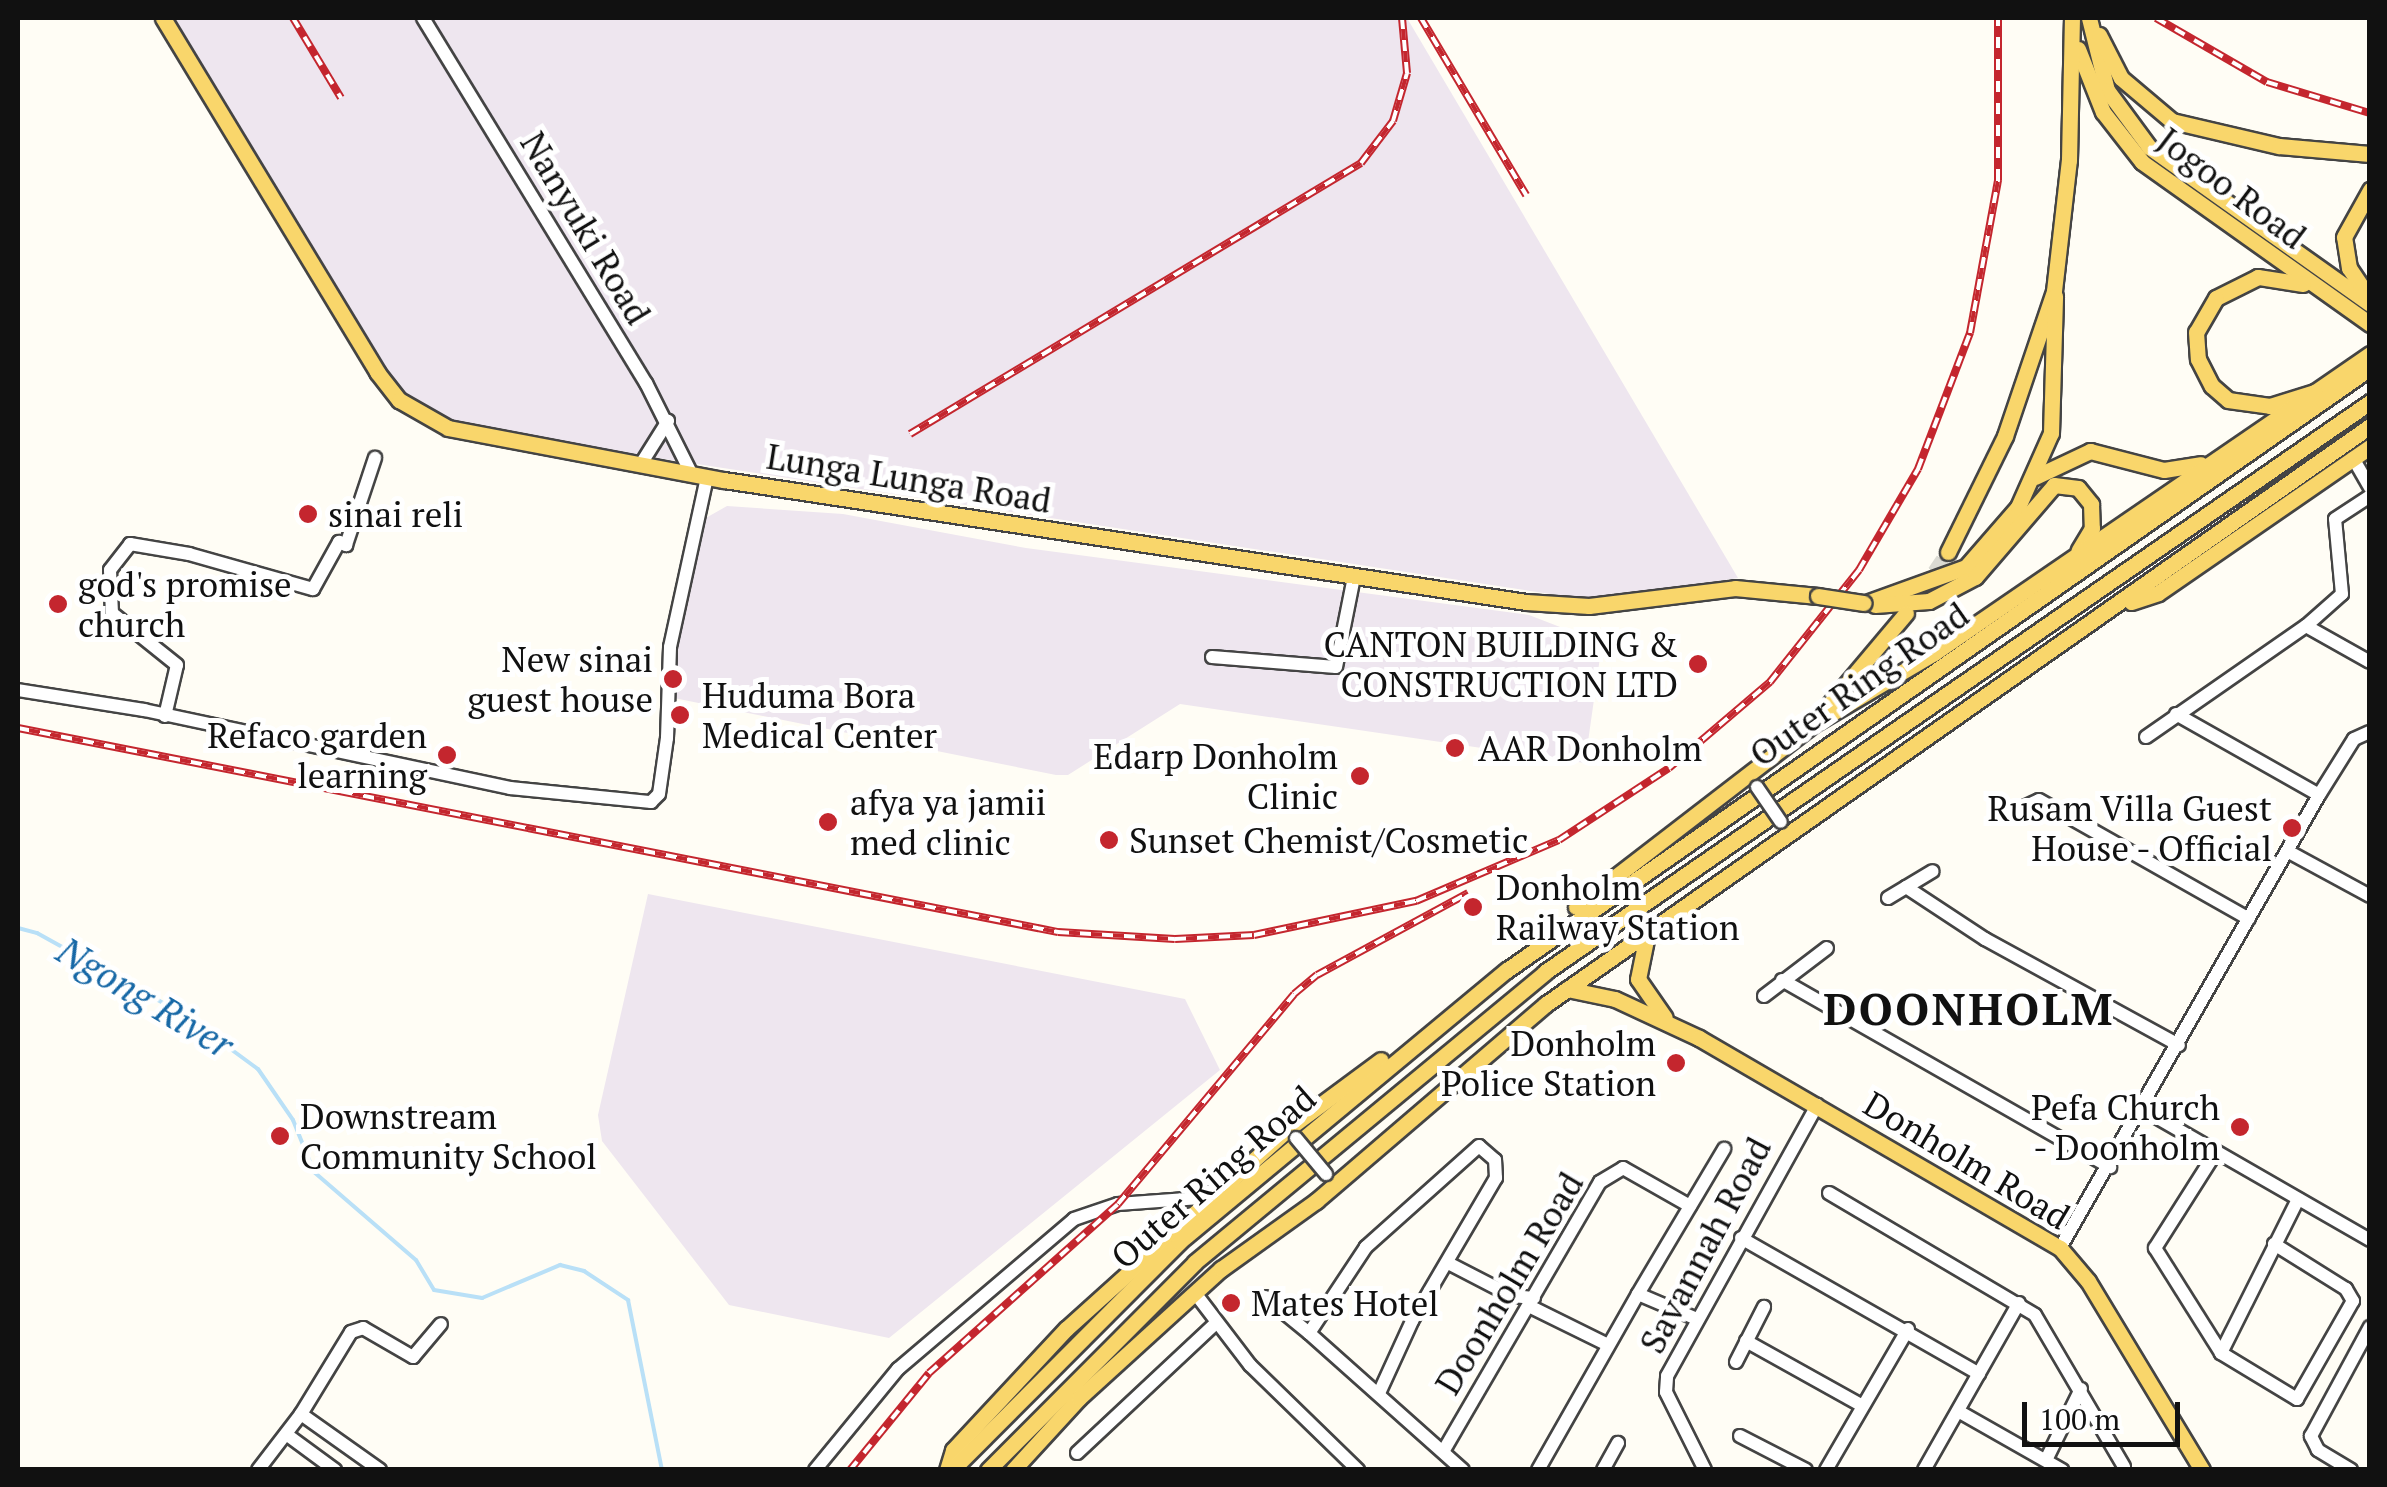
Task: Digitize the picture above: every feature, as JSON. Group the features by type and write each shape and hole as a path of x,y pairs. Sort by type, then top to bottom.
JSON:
{"main road":[{"name":"Lunga Lunga Road","path":"163,18 398,400 448,428 699,475 1354,577 1589,606 1735,588 1910,605 1954,590 1995,562 2041,493 2054,485 2078,488 2093,510 2092,528 2075,556"},
{"path":"1948,552 2005,436 2054,290 2069,160 2072,18"},
{"name":"Jogoo Road","path":"2072,18 2081,62 2102,112 2142,162 2370,324"},
{"path":"2091,18 2121,78 2172,121 2279,146 2370,154"},
{"name":"Jogoo Road","path":"2091,18 2107,90 2158,157 2370,301"},
{"path":"2370,190 2344,237 2348,268 2370,301"},
{"path":"2315,392 2260,407 2228,400 2205,376 2196,332 2216,298 2251,278 2288,279 2320,291"},
{"name":"Lunga Lunga Road","path":"1864,603 1966,567 2000,535 2031,480 2051,433 2054,290"},
{"name":"Outer Ring Road","path":"950,1470 953,1450 1020,1373 1224,1186 1753,780 1812,725 1934,653 2370,354"},
{"name":"Outer Ring Road","path":"950,1470 1179,1242 1507,970 2370,368"},
{"name":"Outer Ring Road","path":"988,1470 1196,1262 1545,972 2370,405"},
{"path":"1012,1470 1079,1398 1195,1293 1451,1079 1567,988 1785,827 2102,615 2370,426"},
{"path":"2102,615 2158,593 2370,447"},
{"path":"2031,480 2062,458 2090,451 2173,471 2222,456"},
{"path":"1812,725 1906,613"},
{"path":"1648,930 1638,979 1668,1021"},
{"path":"1567,988 1615,999 1668,1021"},
{"name":"Donholm Road","path":"1668,1021 2060,1248 2088,1281 2202,1470"}],"street":[{"name":"Nanyuki Road","path":"423,18 699,475"},
{"path":"641,464 668,421"},
{"path":"164,716 177,664 112,613 110,570 130,544 190,554 313,590 339,542 346,546 374,458"},
{"path":"2146,737 2306,626 2342,594 2335,518 2370,492 2353,458"},
{"path":"18,690 164,716 510,788 651,802 658,794 667,738 670,647 699,475"},
{"path":"1212,657 1336,667 1354,577"},
{"path":"2306,626 2370,662"},
{"path":"2176,714 2320,796"},
{"path":"2060,1248 2144,1110 2354,739 2370,732"},
{"path":"1753,780 1785,827"},
{"path":"2007,815 2039,800 2249,919"},
{"path":"2289,852 2370,896"},
{"path":"1888,898 1932,872"},
{"path":"1906,887 1985,938 2179,1045"},
{"path":"1764,996 1827,948"},
{"path":"1782,980 2110,1167"},
{"name":"Savannah Road","path":"1702,1468 1665,1384 1696,1319 1817,1105"},
{"path":"2144,1110 2370,1240"},
{"path":"1292,1133 1331,1180"},
{"path":"1309,1333 1366,1246 1479,1146 1495,1160 1496,1178 1450,1264 1412,1321 1380,1391"},
{"path":"1538,1470 1606,1344 1724,1148"},
{"path":"2216,1152 2155,1248 2222,1352 2298,1399 2353,1301 2346,1289 2274,1244"},
{"name":"Doonholm Road","path":"1444,1450 1533,1302 1586,1203 1614,1170 1652,1181 1690,1206"},
{"path":"814,1470 898,1369 1074,1219 1118,1204 1200,1198 1224,1186"},
{"path":"1828,1193 2019,1303 2035,1316 2124,1466"},
{"path":"2222,1352 2298,1199"},
{"path":"1741,1238 1908,1329 1979,1374"},
{"path":"1450,1264 1512,1296 1533,1302 1606,1344"},
{"path":"1195,1293 1215,1324 1358,1470"},
{"path":"1638,1294 1696,1319"},
{"path":"1265,1298 1380,1391 1463,1470"},
{"path":"1924,1470 2019,1303"},
{"path":"1736,1362 1764,1307"},
{"path":"258,1470 301,1414 351,1332 362,1328 413,1356 441,1324"},
{"path":"1076,1454 1215,1324"},
{"path":"2350,1470 2318,1450 2310,1436 2370,1327"},
{"path":"1826,1470 1908,1329"},
{"path":"1746,1341 1861,1405"},
{"path":"2047,1458 2081,1389"},
{"path":"1958,1411 2047,1458 2062,1470"},
{"path":"301,1414 380,1470"},
{"path":"286,1434 335,1470"},
{"path":"1740,1436 1806,1470"},
{"path":"1603,1470 1618,1443"}],"shaded area":[{"path":"173,18 1407,18 1738,578 1596,601 473,430 412,402 366,344"},
{"path":"727,506 843,514 1026,548 1529,615 1586,637 1603,636 1585,763 1180,704 1068,775 1056,775 669,697 694,554 704,519"},
{"path":"648,894 1185,999 1220,1070 889,1338 729,1305 602,1141 598,1115"}],"waterway":[{"name":"Ngong River","path":"18,928 37,933 183,1014 258,1069 293,1120 314,1172 416,1260 434,1290 482,1298 560,1265 584,1271 628,1300 662,1470"}],"tunnel":[{"path":"1909,610 1948,552"}],"railway":[{"path":"293,18 341,98"},
{"path":"910,434 1361,163 1393,121 1407,73 1402,18"},
{"path":"1421,18 1526,195"},
{"path":"18,728 1058,932 1175,939 1254,935 1416,901 1559,840 1669,768 1770,682 1859,570 1918,469 1970,333 1998,180 1998,18"},
{"path":"2156,18 2267,82 2370,113"},
{"path":"850,1470 929,1373 1118,1204 1294,994 1317,975 1468,893"}],"place":[{"name":"sinai reli","path":"308,514"},
{"name":"god's promise church","path":"58,604"},
{"name":"CANTON BUILDING & CONSTRUCTION LTD","path":"1698,664"},
{"name":"New sinai guest house","path":"673,679"},
{"name":"Huduma Bora Medical Center","path":"680,715"},
{"name":"AAR Donholm","path":"1455,748"},
{"name":"Refaco garden learning","path":"447,755"},
{"name":"Edarp Donholm Clinic","path":"1360,776"},
{"name":"afya ya jamii med clinic","path":"828,822"},
{"name":"Rusam Villa Guest House - Official","path":"2292,828"},
{"name":"Sunset Chemist/Cosmetic","path":"1109,840"},
{"name":"Donholm Railway Station","path":"1473,907"},
{"name":"Donholm Police Station","path":"1676,1063"},
{"name":"Pefa Church - Doonholm","path":"2240,1127"},
{"name":"Downstream Community School","path":"280,1136"},
{"name":"Mates Hotel","path":"1231,1303"}],"district":[{"name":"DOONHOLM","path":"1969,1009"}]}
